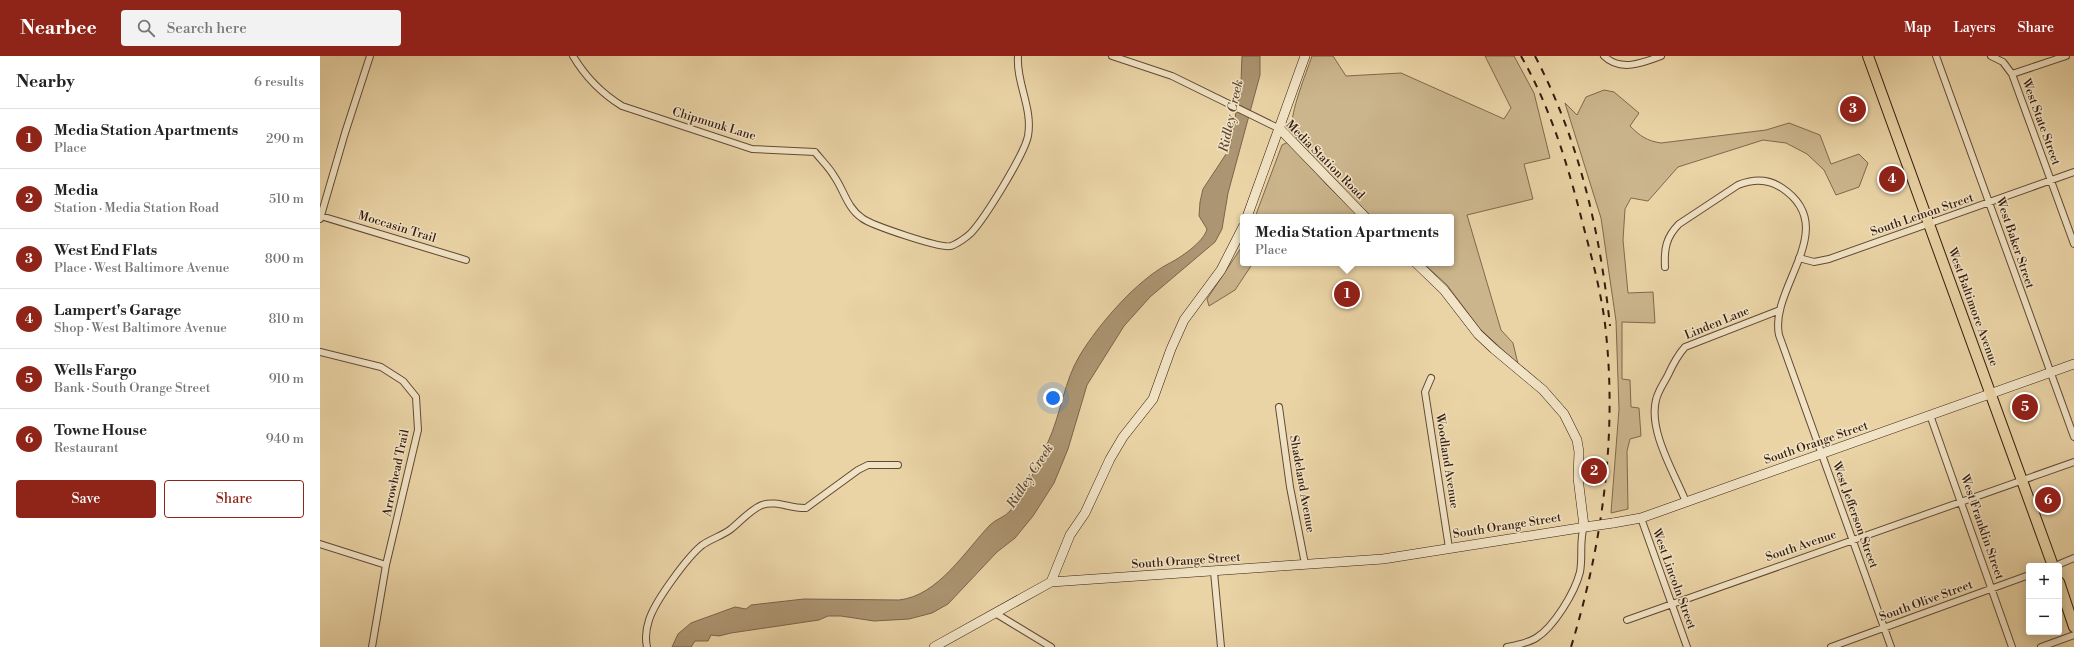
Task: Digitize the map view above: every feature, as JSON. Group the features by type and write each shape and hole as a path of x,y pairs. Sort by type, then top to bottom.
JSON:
{"main road":[{"name":"West Baltimore Avenue","path":"1868,56 2053,563"},
{"path":"2062,591 2074,627"}],"street":[{"path":"321,217 345,133 370,56"},
{"name":"Chipmunk Lane","path":"574,56 584,74 605,95 622,106 752,149 815,152 835,176 851,208 863,219 932,244 950,246 970,234 983,218 1018,160 1028,137 1026,99 1017,66 1018,56"},
{"name":"Media Station Road","path":"1112,56 1172,76 1280,129 1362,214"},
{"path":"1249,214 1305,56"},
{"path":"1606,58 1625,66 1645,62 1661,56"},
{"name":"West Baker Street","path":"1936,56 2074,437"},
{"path":"1991,56 2003,62 2012,74 2066,56"},
{"name":"West State Street","path":"2012,74 2074,244"},
{"name":"South Lemon Street","path":"1799,258 1819,262 1990,203 2074,172"},
{"name":"West Jefferson Street","path":"1665,267 1664,253 1666,243 1672,231 1679,224 1729,190 1752,181 1768,182 1780,186 1791,195 1800,207 1804,215 1806,230 1799,258 1780,310 1779,335 1891,647"},
{"name":"Moccasin Trail","path":"321,217 466,260"},
{"path":"1051,582 1070,535 1085,513 1110,459 1123,437 1153,399 1171,348 1184,320 1221,270 1240,233"},
{"path":"1419,266 1444,290 1478,334 1494,350 1543,390 1564,414 1577,440 1579,452 1578,478 1588,526 1580,540 1580,572 1563,608 1548,627 1537,638 1520,645 1507,647"},
{"name":"Linden Lane","path":"1686,502 1676,476 1662,449 1658,433 1655,401 1676,357 1686,347 1780,310"},
{"name":"Arrowhead Trail","path":"320,352 381,367 403,381 416,397 418,430 386,565 372,647"},
{"name":"South Orange Street","path":"934,647 1051,582 1214,572 1383,559 1641,518 2074,364"},
{"name":"Woodland Avenue","path":"1431,378 1425,392 1449,548"},
{"name":"Shadeland Avenue","path":"1279,407 1290,487 1306,564"},
{"name":"West Franklin Street","path":"1930,415 2012,647"},
{"name":"South Avenue","path":"1626,620 2074,462"},
{"path":"647,647 646,633 649,619 667,589 702,545 730,530 760,506 774,502 796,509 806,508 858,470 868,465 898,465"},
{"name":"West Lincoln Street","path":"1641,518 1687,647"},
{"path":"320,544 386,565"},
{"path":"2062,563 2074,558"},
{"path":"1214,572 1221,647"},
{"name":"South Olive Street","path":"1831,647 2026,576"},
{"path":"995,613 1051,647"},
{"path":"2041,647 2074,635"}],"shaded area":[{"path":"1242,56 1260,56 1260,75 1228,193 1222,229 1215,242 1150,297 1124,326 1087,385 1068,449 1054,483 1033,516 1015,538 997,552 948,604 932,613 909,619 874,621 841,616 828,616 819,620 719,636 711,635 708,641 695,641 691,647 672,647 678,634 691,623 735,607 746,609 751,605 804,599 899,600 913,597 926,590 950,571 990,525 1010,511 1026,486 1044,451 1075,365 1097,330 1119,304 1143,281 1191,249 1205,234 1207,229 1199,216 1200,202 1203,189 1230,148 1241,82"},
{"path":"1312,56 1333,56 1346,76 1401,73 1504,119 1511,108 1485,56 1514,56 1534,93 1550,158 1524,164 1533,199 1467,215 1501,330 1513,343 1518,364 1480,329 1447,285 1426,266 1454,266 1454,214 1369,214 1328,174 1295,136 1292,129 1292,122 1299,93"},
{"path":"1604,90 1614,92 1639,113 1630,126 1641,135 1652,141 1661,143 1766,130 1789,123 1820,135 1831,164 1859,154 1868,163 1859,187 1836,195 1824,170 1807,154 1786,143 1763,140 1678,167 1648,201 1631,198 1625,209 1623,240 1628,293 1653,292 1655,323 1622,322 1622,379 1630,380 1631,407 1639,408 1641,436 1630,439 1627,451 1628,509 1611,513 1619,409 1616,321 1601,218 1565,103 1577,115 1586,97"},
{"path":"1288,142 1326,184 1357,214 1256,214 1282,145"},
{"path":"1240,250 1240,266 1251,266 1235,290 1209,306 1207,299"}],"railway":[{"path":"1521,56 1548,113 1569,173 1602,302 1606,333 1610,412 1604,492 1599,531 1591,570 1571,647"},
{"path":"1535,56 1564,120 1585,187 1600,256 1610,326"}],"place":[{"name":"West End Flats","path":"1853,109"},
{"name":"Lampert's Garage","path":"1892,179"},
{"name":"Media Station Apartments","path":"1347,294"},
{"name":"Wells Fargo","path":"2025,407"},
{"name":"Media","path":"1594,471"},
{"name":"Towne House","path":"2048,500"}],"water label":[{"name":"Ridley Creek","path":"1231,116"},
{"name":"Ridley Creek","path":"1030,476"}]}
